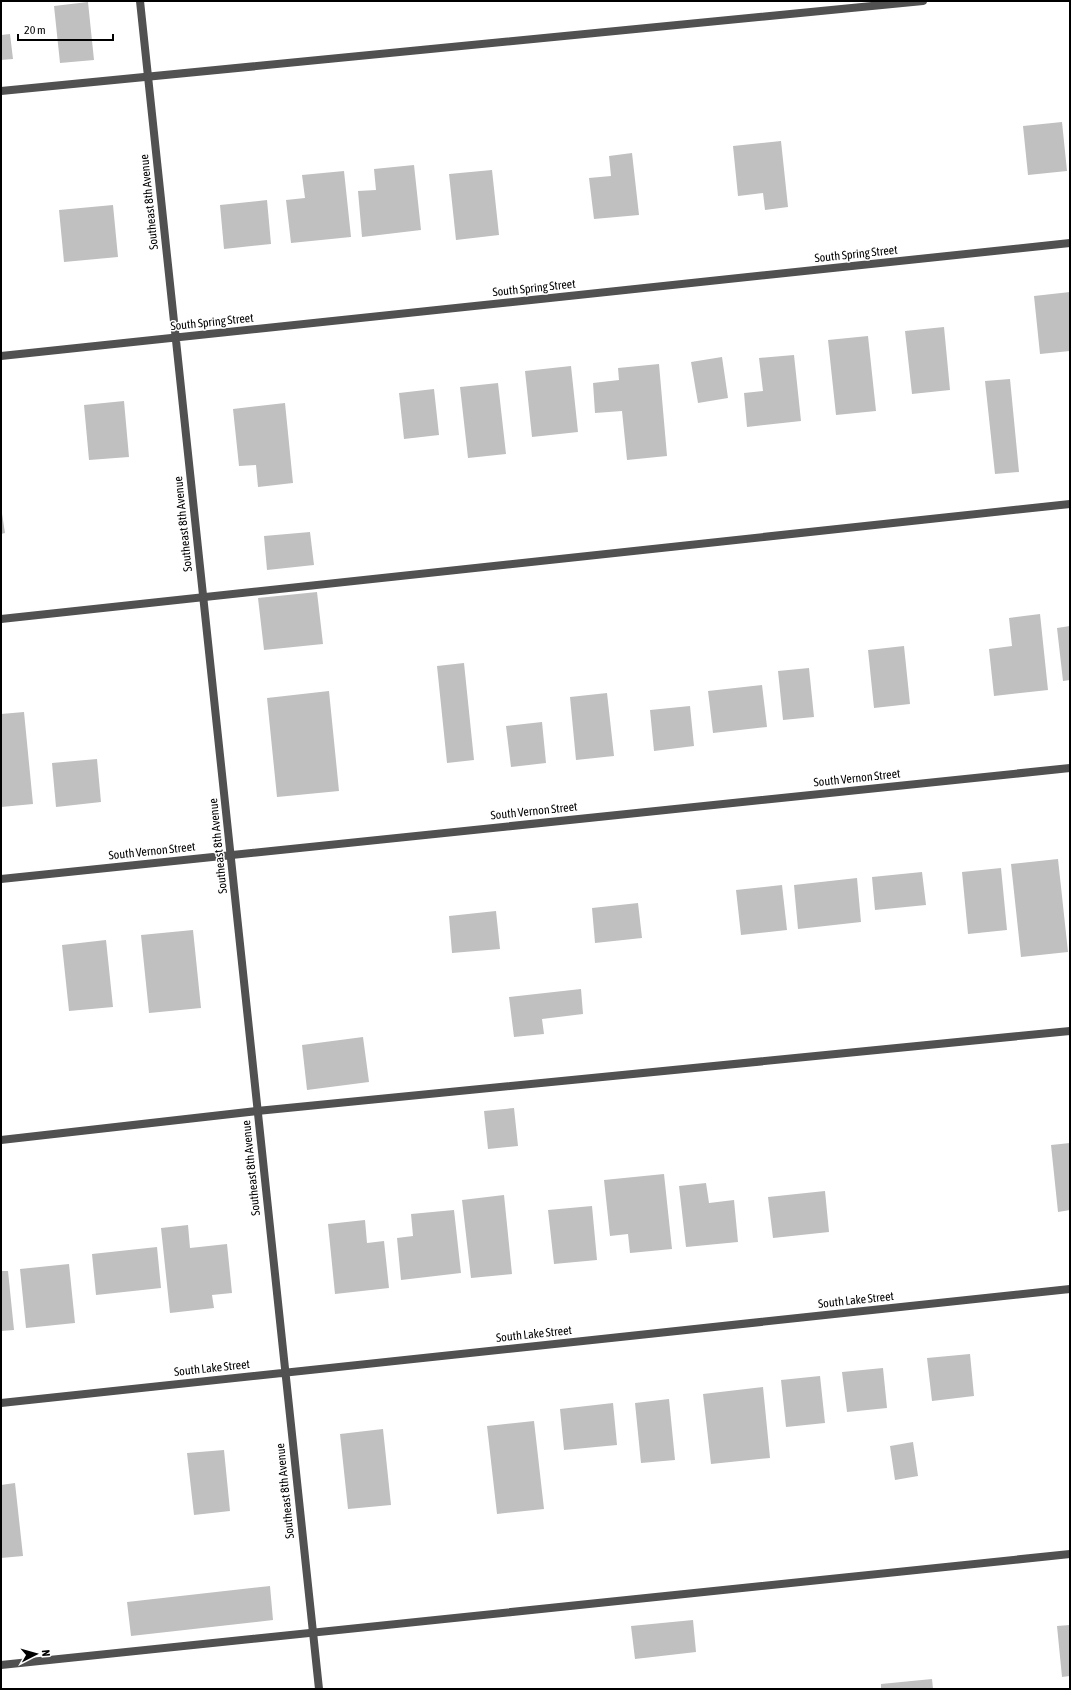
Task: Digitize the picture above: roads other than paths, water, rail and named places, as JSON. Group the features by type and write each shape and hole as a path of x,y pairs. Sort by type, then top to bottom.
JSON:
{"street":[{"name":"Southeast 8th Avenue","path":"140,1 231,855 284,1373 319,1689"},
{"path":"1,91 923,1"},
{"name":"South Spring Street","path":"1,356 1070,244"},
{"path":"1,618 1070,504"},
{"name":"South Vernon Street","path":"1,879 1070,768"},
{"path":"1,1140 257,1111 1070,1031"},
{"name":"South Lake Street","path":"1,1403 1070,1289"},
{"path":"1,1665 1070,1554"}]}
